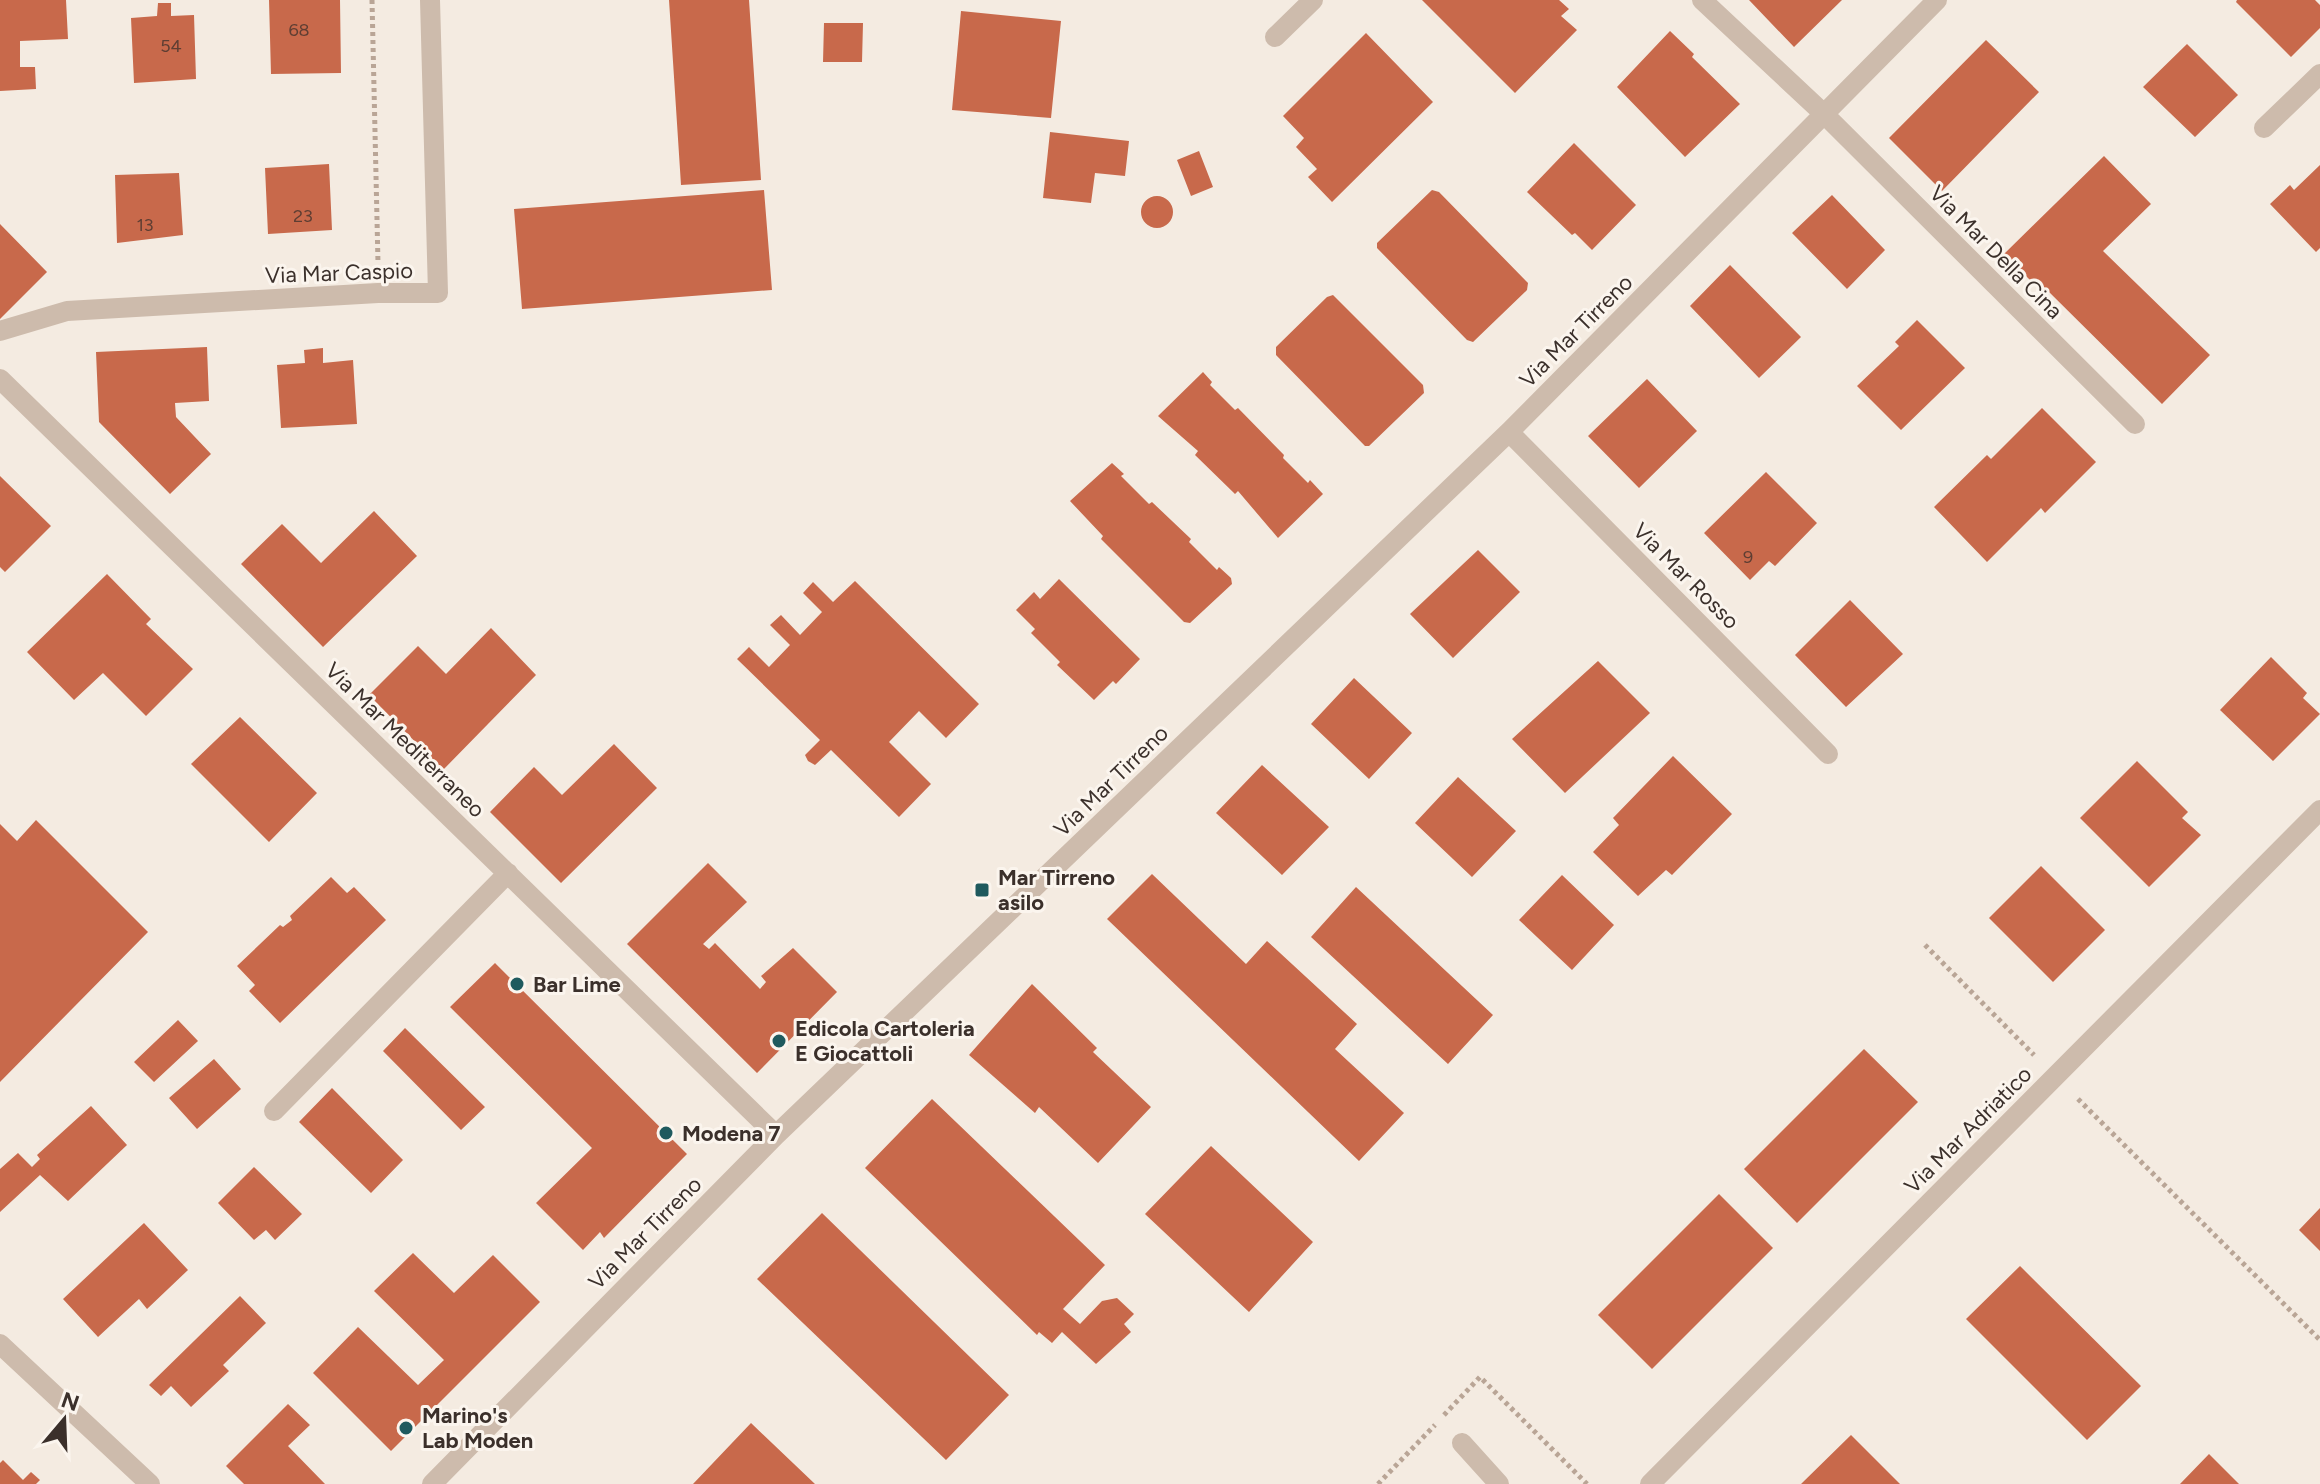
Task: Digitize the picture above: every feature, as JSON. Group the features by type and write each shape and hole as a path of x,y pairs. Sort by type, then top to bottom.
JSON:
{"street":[{"name":"Via Mar Caspio","path":"0,331 67,311 378,293 438,293 430,0"},
{"path":"1275,37 1313,0"},
{"path":"1702,0 1824,114"},
{"name":"Via Mar Tirreno","path":"432,1484 776,1135 1509,432 1937,0"},
{"path":"2264,128 2320,74"},
{"name":"Via Mar Della Cina","path":"1824,114 2135,424"},
{"name":"Via Mar Mediterraneo","path":"0,379 776,1135"},
{"name":"Via Mar Rosso","path":"1509,432 1828,754"},
{"name":"Via Mar Adriatico","path":"1650,1484 2320,810"},
{"path":"274,1111 508,873"},
{"path":"0,1344 150,1484"},
{"path":"1462,1443 1499,1484"}],"path":[{"path":"372,0 378,293"},
{"path":"1925,945 2320,1340"},
{"path":"1378,1484 1480,1377 1587,1484"}],"building":[{"path":"0,0 66,0 68,39 20,41 20,67 35,67 36,89 0,91"},
{"path":"269,0 340,0 341,73 271,74"},
{"path":"669,0 749,0 761,180 681,185"},
{"path":"1422,0 1559,0 1569,9 1561,16 1577,30 1515,93"},
{"path":"1749,0 1842,0 1794,47"},
{"path":"2237,0 2315,0 2320,5 2320,28 2291,57"},
{"path":"158,3 171,3 171,16 194,15 196,79 134,83 131,18 157,16"},
{"path":"961,11 1061,21 1051,118 952,110"},
{"path":"824,23 863,23 862,62 823,62"},
{"path":"1670,31 1740,104 1685,157 1617,87"},
{"path":"1366,33 1433,102 1332,202 1308,177 1317,169 1296,147 1304,138 1283,116"},
{"path":"1986,40 2039,92 1942,191 1889,138"},
{"path":"2187,44 2238,95 2195,137 2143,87"},
{"path":"1050,132 1129,141 1125,176 1095,173 1091,203 1043,198"},
{"path":"1574,143 1636,205 1592,250 1527,192"},
{"path":"1199,151 1213,187 1191,196 1177,160"},
{"path":"2104,156 2151,204 2103,251 2210,355 2162,404 2046,289 2042,292 2004,254"},
{"path":"329,164 332,230 268,234 265,168"},
{"path":"2320,165 2320,248 2316,252 2270,204 2290,185 2294,190"},
{"path":"179,173 183,235 117,243 115,175"},
{"path":"764,190 772,290 522,309 514,209"},
{"path":"1432,190 1439,192 1528,283 1527,290 1473,342 1467,340 1377,248 1377,243"},
{"path":"1832,195 1885,250 1847,289 1792,233"},
{"path":"1157,196 1169,200 1173,212 1169,224 1157,228 1145,224 1141,212 1145,200"},
{"path":"0,224 47,272 0,319"},
{"path":"1730,265 1801,337 1759,378 1690,306"},
{"path":"1333,295 1423,385 1424,393 1369,446 1365,446 1276,355 1276,347 1327,297"},
{"path":"1917,320 1965,368 1901,430 1857,386 1899,346 1895,342"},
{"path":"207,347 209,401 175,403 176,417 211,454 170,494 99,422 96,352"},
{"path":"323,348 323,363 353,360 357,424 281,428 277,365 305,363 304,350"},
{"path":"1203,372 1212,382 1210,385 1235,410 1238,408 1284,455 1283,458 1323,494 1278,538 1238,491 1235,494 1195,455 1198,451 1158,416"},
{"path":"1647,379 1697,431 1639,488 1588,436"},
{"path":"2042,408 2096,462 2045,513 2041,508 1987,562 1934,507 1987,455 1991,459"},
{"path":"1112,463 1149,504 1152,502 1191,539 1189,542 1217,570 1219,567 1231,578 1232,584 1190,623 1184,622 1101,539 1103,536 1070,501"},
{"path":"1766,472 1817,523 1775,566 1769,561 1750,580 1704,533"},
{"path":"0,476 51,526 5,572 0,567"},
{"path":"374,511 417,556 323,647 241,564 282,524 321,563"},
{"path":"1478,550 1520,592 1453,658 1410,614"},
{"path":"107,574 151,619 146,624 193,669 146,716 103,673 74,700 27,652"},
{"path":"1059,579 1140,659 1116,684 1113,681 1094,700 1057,665 1060,662 1031,633 1035,629 1016,610 1034,592 1040,599"},
{"path":"855,581 979,704 946,738 919,711 889,742 931,784 899,817 831,750 815,765 808,761 805,755 820,740 737,659 749,647 769,667 790,645 770,625 781,615 800,635 822,612 803,593 813,582 833,602"},
{"path":"1850,600 1903,654 1846,707 1795,655"},
{"path":"491,628 536,675 443,770 369,695 418,646 446,674"},
{"path":"2271,657 2307,693 2303,698 2320,714 2273,761 2220,710"},
{"path":"1598,661 1650,713 1565,793 1512,739"},
{"path":"1354,678 1412,733 1369,779 1311,724"},
{"path":"240,717 317,793 269,842 191,764"},
{"path":"614,744 657,788 561,883 490,812 534,767 562,795"},
{"path":"1673,756 1732,814 1672,875 1666,870 1638,896 1593,852 1619,825 1613,818"},
{"path":"2137,761 2188,812 2182,818 2201,835 2149,887 2080,818"},
{"path":"1262,765 1329,827 1282,875 1216,813"},
{"path":"1458,777 1516,831 1472,877 1415,823"},
{"path":"36,820 148,932 0,1082 0,824 17,841"},
{"path":"708,863 747,902 703,944 709,949 715,943 760,989 766,982 761,976 793,948 837,992 757,1073 627,944"},
{"path":"2041,866 2105,930 2053,982 1989,918"},
{"path":"1152,874 1246,964 1267,941 1357,1024 1335,1049 1404,1113 1359,1161 1107,919"},
{"path":"1562,875 1614,925 1572,970 1519,920"},
{"path":"331,877 347,893 354,887 386,920 280,1023 249,991 255,985 237,966 280,925 283,927 292,920 290,916"},
{"path":"1356,887 1493,1015 1448,1064 1311,937"},
{"path":"495,963 687,1154 604,1238 600,1232 583,1250 536,1203 592,1148 450,1007"},
{"path":"1032,984 1097,1048 1093,1052 1151,1107 1098,1163 1039,1107 1035,1113 969,1055"},
{"path":"178,1020 198,1041 154,1082 134,1062"},
{"path":"405,1028 485,1107 461,1130 383,1051"},
{"path":"1864,1049 1918,1102 1797,1223 1744,1169"},
{"path":"214,1059 241,1089 197,1129 169,1098"},
{"path":"332,1088 403,1160 371,1193 299,1122"},
{"path":"932,1099 1105,1265 1063,1309 1080,1324 1102,1301 1117,1298 1134,1314 1124,1324 1131,1332 1096,1364 1062,1332 1052,1343 1039,1332 1037,1335 865,1168"},
{"path":"91,1106 127,1145 68,1201 40,1175 0,1212 0,1169 18,1153 32,1167 40,1159 37,1155"},
{"path":"1211,1146 1313,1242 1249,1312 1145,1214"},
{"path":"254,1167 302,1214 275,1240 266,1230 254,1240 218,1203"},
{"path":"1719,1194 1773,1248 1652,1369 1598,1315"},
{"path":"2320,1208 2320,1251 2299,1230"},
{"path":"822,1213 1009,1395 946,1460 757,1279"},
{"path":"144,1223 188,1270 147,1309 139,1299 98,1337 63,1299"},
{"path":"413,1253 454,1293 493,1255 540,1302 391,1451 313,1373 358,1327 418,1385 444,1360 374,1291"},
{"path":"2020,1266 2141,1386 2087,1440 1966,1319"},
{"path":"240,1296 266,1323 223,1365 229,1371 191,1407 171,1386 161,1396 149,1385"},
{"path":"288,1404 310,1425 288,1446 325,1484 244,1484 226,1466"},
{"path":"751,1423 815,1484 693,1484"},
{"path":"1851,1435 1900,1484 1801,1484"},
{"path":"2209,1454 2239,1484 2180,1484"},
{"path":"3,1460 23,1480 31,1472 40,1480 36,1484 0,1484 0,1463"}],"place":[{"name":"Mar Tirreno asilo","path":"982,890"},
{"name":"Bar Lime","path":"517,984"},
{"name":"Edicola Cartoleria E Giocattoli","path":"779,1041"},
{"name":"Modena 7","path":"666,1133"},
{"name":"Marino's Lab Moden","path":"406,1428"}]}
